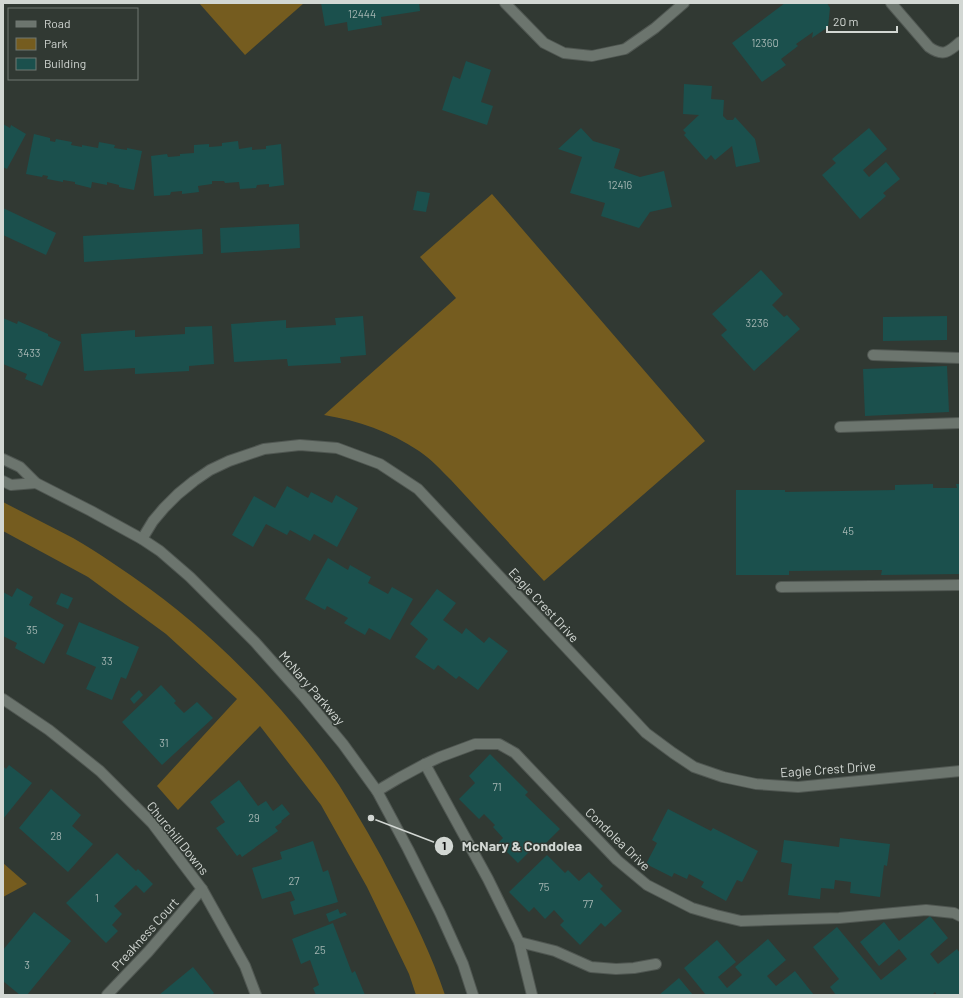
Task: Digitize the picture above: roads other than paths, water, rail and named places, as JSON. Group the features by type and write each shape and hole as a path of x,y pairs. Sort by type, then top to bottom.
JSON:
{"street":[{"path":"505,3 544,43 564,53 592,56 625,49 655,28 684,3"},
{"path":"891,3 929,47 935,51 942,53 948,51 960,42"},
{"path":"873,355 960,358"},
{"path":"840,427 960,423"},
{"name":"Eagle Crest Drive","path":"142,539 153,521 178,494 194,480 229,461 264,449 300,445 337,448 380,464 418,489 646,733 694,767 723,777 756,784 798,787 960,771"},
{"name":"McNary Parkway","path":"3,459 20,467 36,483 91,511 142,539 160,551 190,577 255,642 304,697 343,744 377,791 440,913 463,964 473,995"},
{"path":"3,481 11,485 36,483"},
{"path":"781,587 960,585"},
{"name":"Churchill Downs","path":"3,699 49,730 100,771 152,823 202,890 244,966 256,995"},
{"name":"Condolea Drive","path":"377,791 440,757 475,744 499,744 515,752 617,860 647,885 692,908 741,921 839,918 926,910 954,913 960,916"},
{"path":"425,764 488,879 519,942 532,995"},
{"name":"Preakness Court","path":"107,995 148,952 202,890"},
{"path":"519,942 555,951 591,967 616,969 634,968 656,964"}],"place":[{"name":"McNary & Condolea","path":"371,818"}]}
